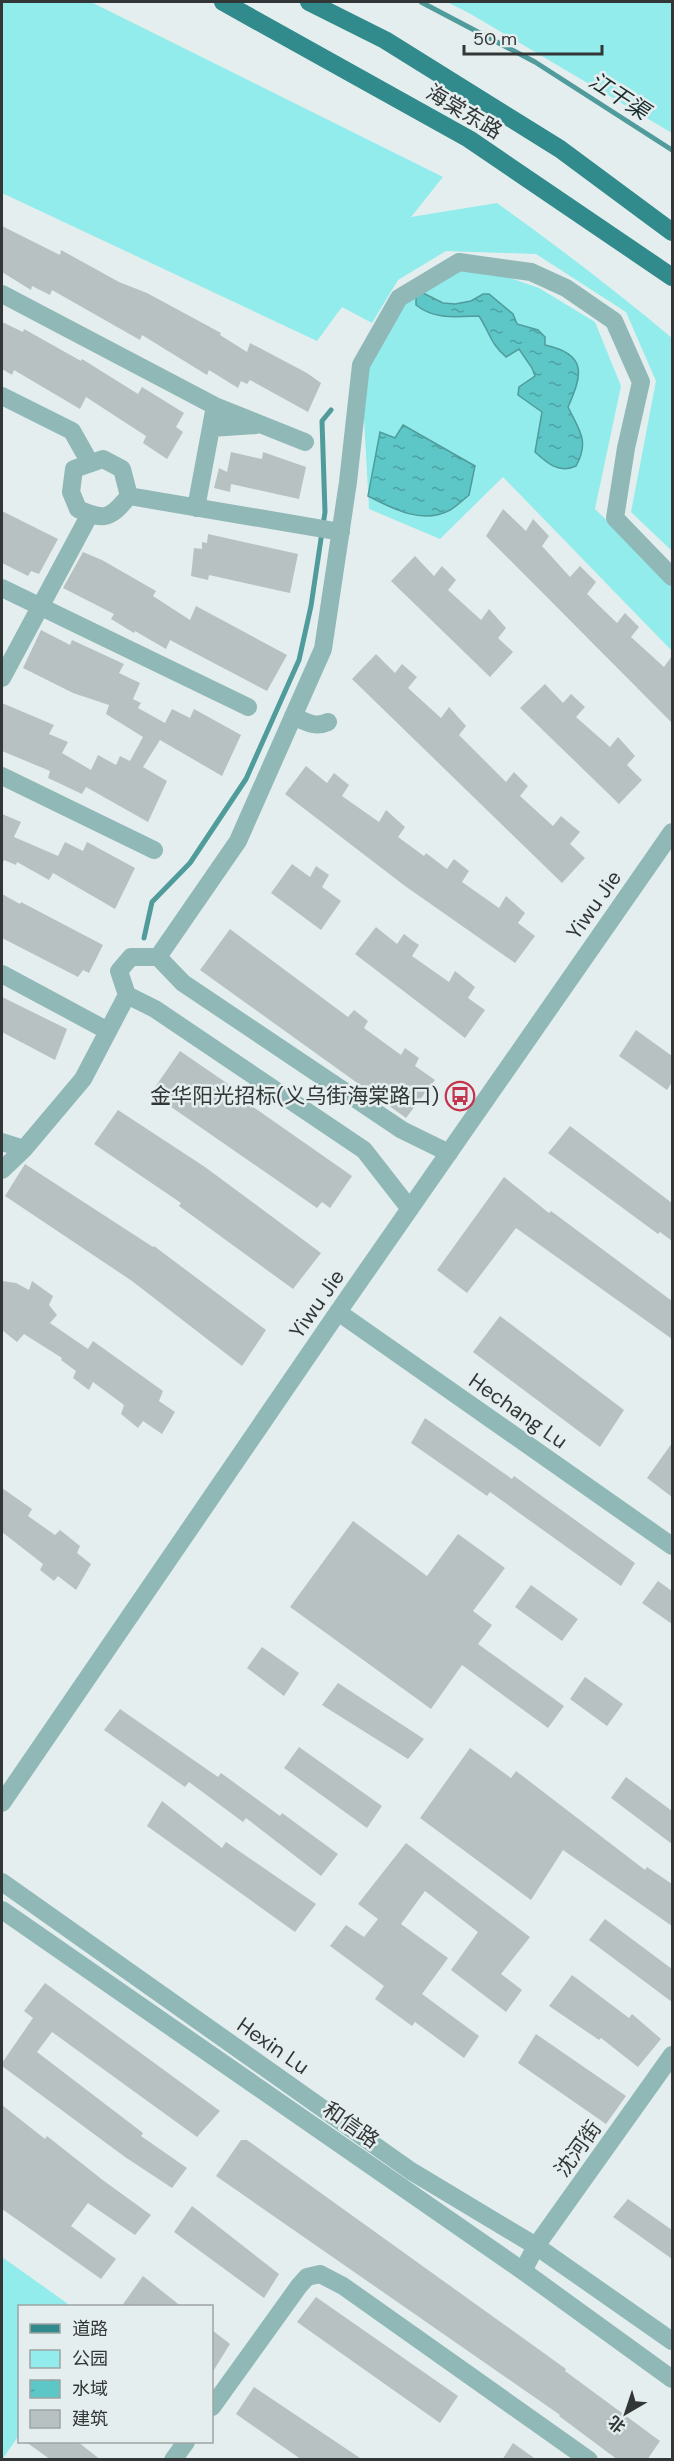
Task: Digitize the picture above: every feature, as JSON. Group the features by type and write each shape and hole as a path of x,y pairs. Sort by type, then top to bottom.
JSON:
{"main road":[{"name":"海棠东路","path":"223,2 469,139 672,277"},
{"name":"海棠东路","path":"309,2 385,40 560,148 672,232"}],"street":[{"path":"158,957 238,841 323,649 341,532 361,365 399,298 459,262 531,272 566,288 614,321 641,382 626,448 615,518 672,578"},
{"path":"2,294 215,406 305,442"},
{"path":"2,396 72,432 90,463"},
{"path":"196,508 215,406"},
{"path":"211,428 261,424"},
{"path":"103,459 122,469 129,496 114,514 99,518 78,509 71,492 74,468 103,459"},
{"path":"129,496 341,532"},
{"path":"2,678 90,514"},
{"path":"2,588 248,707"},
{"path":"294,716 320,726 328,722"},
{"path":"2,776 154,850"},
{"name":"Yiwu Jie","path":"2,1803 338,1312 672,832"},
{"path":"410,1209 364,1150 155,1010 127,995 119,972 131,957 158,957 183,983 202,996 402,1130 449,1153"},
{"path":"2,974 108,1031"},
{"path":"2,1170 24,1149 83,1079 127,995"},
{"path":"2,1142 24,1149"},
{"name":"Hechang Lu","path":"338,1312 672,1546"},
{"name":"Hexin Lu","path":"2,1882 411,2171 536,2246 672,2341"},
{"name":"和信路","path":"2,1910 523,2271 672,2379"},
{"name":"沈河街","path":"523,2271 536,2246 672,2055"},
{"path":"213,2406 299,2286 308,2277 320,2274 343,2286 589,2460"},
{"path":"173,2460 185,2443"}],"green space":[{"path":"2,2 91,2 443,177 411,217 497,203 651,320 672,338 672,551 631,512 656,381 626,312 536,254 446,251 398,280 372,323 342,307 317,341 2,193"},
{"path":"447,2 672,2 672,133 469,13"},
{"path":"470,264 539,288 595,322 621,386 595,509 672,584 672,651 503,477 440,539 369,509 361,365 399,298"},
{"path":"2,2257 70,2305 18,2305 18,2436 2,2460"}],"water":[{"path":"421,292 443,303 455,304 489,294 513,314 517,324 538,330 545,337 545,345 559,349 575,360 578,367 577,385 568,407 583,442 576,466 559,468 535,452 542,412 518,395 519,387 535,376 519,349 506,357 493,342 479,316 446,316 423,310 416,305 416,297"},
{"path":"403,425 475,466 469,495 450,510 440,514 419,516 408,514 368,496 380,432 395,438"}],"building":[{"path":"2,226 60,255 61,250 119,282 147,293 221,333 220,335 247,352 250,343 307,373 321,383 308,412 250,380 247,384 241,381 238,388 209,370 207,375 142,335 140,340 52,290 50,295 32,286 31,290 2,272"},
{"path":"2,322 23,332 24,329 81,361 82,359 138,394 142,387 184,413 176,427 183,432 167,459 143,443 146,436 86,397 80,409 14,370 12,375 2,369"},
{"path":"231,452 262,459 263,452 306,467 299,499 231,484 230,492 214,488 219,468 227,472"},
{"path":"503,509 526,531 533,519 549,536 542,546 570,577 580,566 596,582 587,594 617,623 625,613 639,627 631,637 664,667 672,656 672,723 486,536"},
{"path":"2,511 58,539 39,574 31,571 28,576 2,563"},
{"path":"208,534 298,554 290,593 209,575 208,580 191,576 194,548 202,549 202,542 207,543"},
{"path":"83,552 102,560 156,591 153,596 190,620 196,606 287,655 267,691 170,640 166,649 135,631 134,633 111,619 114,614 63,588"},
{"path":"415,556 434,576 442,566 456,580 448,590 481,620 489,609 506,628 498,638 513,652 490,677 391,581"},
{"path":"41,630 70,645 72,640 124,664 119,673 140,683 133,699 141,703 138,708 165,723 172,709 190,718 194,709 241,735 222,776 160,740 143,767 167,781 148,822 86,787 82,794 48,778 50,771 2,751 2,703 54,725 49,734 68,742 62,753 91,770 98,755 116,765 120,756 130,761 143,737 106,714 109,705 73,693 23,668"},
{"path":"376,654 395,673 402,664 417,677 408,688 441,718 449,707 466,726 459,735 506,782 514,772 528,786 520,796 553,826 561,816 580,832 570,844 585,858 562,883 352,679"},
{"path":"545,684 563,703 571,694 585,707 576,717 610,747 618,737 635,756 627,765 642,780 619,804 520,708"},
{"path":"306,766 327,783 334,773 349,785 342,796 379,822 386,810 405,827 398,837 424,856 426,853 447,869 454,859 469,871 462,882 499,908 506,896 525,913 518,923 535,936 515,963 405,886 285,794"},
{"path":"2,814 21,822 14,837 58,856 65,842 83,851 87,842 135,868 115,909 53,873 49,880 17,862 16,865 4,860 2,865"},
{"path":"292,864 310,877 316,866 329,875 322,887 341,901 321,930 271,893"},
{"path":"2,894 103,945 89,973 83,970 78,977 2,938"},
{"path":"376,927 397,944 404,934 419,945 412,956 449,982 455,971 475,987 468,998 485,1010 465,1038 355,954"},
{"path":"230,929 348,1017 354,1010 368,1021 364,1028 401,1055 405,1048 419,1058 415,1066 435,1080 406,1118 200,970"},
{"path":"2,997 67,1029 55,1060 2,1032"},
{"path":"636,1030 672,1056 672,1082 667,1090 619,1056"},
{"path":"180,1051 231,1086 229,1090 352,1176 330,1208 322,1202 317,1208 151,1093"},
{"path":"118,1110 205,1167 321,1253 293,1289 179,1206 181,1203 94,1144"},
{"path":"570,1126 672,1203 672,1241 660,1232 658,1234 548,1153"},
{"path":"25,1164 154,1246 266,1330 242,1366 132,1281 5,1196"},
{"path":"504,1177 549,1213 551,1211 672,1301 672,1339 516,1228 467,1293 437,1270"},
{"path":"2,1281 16,1283 29,1290 32,1281 53,1296 49,1305 57,1315 50,1323 88,1349 93,1341 163,1391 159,1401 175,1412 162,1434 143,1421 138,1428 121,1414 124,1405 93,1382 89,1390 73,1378 76,1371 61,1360 62,1358 24,1334 17,1342 2,1330"},
{"path":"500,1316 624,1410 600,1447 473,1352"},
{"path":"425,1418 512,1479 514,1476 635,1563 621,1586 490,1492 487,1496 411,1443"},
{"path":"672,1443 672,1497 647,1478"},
{"path":"2,1488 32,1509 28,1516 55,1535 60,1530 80,1546 77,1553 91,1564 76,1590 58,1576 54,1581 40,1570 43,1564 2,1532"},
{"path":"353,1521 427,1576 458,1534 505,1568 473,1611 492,1625 478,1644 564,1706 548,1728 462,1665 431,1709 290,1607"},
{"path":"658,1581 672,1591 672,1624 642,1603"},
{"path":"531,1585 578,1619 562,1641 515,1607"},
{"path":"262,1647 299,1673 284,1696 247,1668"},
{"path":"585,1677 623,1704 607,1726 570,1699"},
{"path":"338,1683 424,1739 408,1759 322,1705"},
{"path":"120,1709 218,1777 221,1773 280,1816 282,1813 338,1854 321,1876 246,1818 243,1822 189,1782 185,1787 104,1730"},
{"path":"299,1747 382,1806 367,1828 284,1768"},
{"path":"470,1748 511,1778 516,1771 645,1870 647,1867 672,1884 672,1926 563,1850 531,1900 420,1818"},
{"path":"626,1777 672,1811 672,1844 611,1798"},
{"path":"162,1801 222,1848 226,1842 316,1904 295,1932 147,1826"},
{"path":"406,1843 530,1937 501,1974 522,1990 506,2012 451,1970 478,1932 425,1891 401,1924 448,1958 422,1994 479,2036 464,2058 415,2022 412,2026 375,1999 384,1986 330,1946 346,1925 364,1937 378,1919 358,1904"},
{"path":"605,1919 672,1969 672,2002 589,1940"},
{"path":"572,1975 629,2018 632,2014 661,2039 638,2067 601,2038 599,2040 549,2006"},
{"path":"45,1983 220,2111 197,2137 52,2032 37,2052 143,2133 141,2136 187,2168 172,2188 125,2157 2,2066 33,2018 24,2011"},
{"path":"536,2034 626,2096 606,2124 518,2063"},
{"path":"2,2105 45,2139 47,2136 151,2215 135,2235 88,2203 71,2226 116,2259 101,2279 2,2209"},
{"path":"241,2140 247,2140 566,2369 565,2371 660,2441 647,2460 618,2460 560,2415 216,2176"},
{"path":"628,2199 672,2230 672,2259 613,2217"},
{"path":"192,2206 279,2274 264,2298 174,2232"},
{"path":"143,2276 179,2305 122,2305"},
{"path":"316,2297 458,2396 440,2423 297,2322"},
{"path":"213,2331 230,2344 213,2371"},
{"path":"254,2387 363,2460 302,2460 236,2414"},
{"path":"27,2443 79,2443 101,2460 51,2460"},
{"path":"513,2443 537,2460 502,2460"}],"waterway":[{"name":"江干渠","path":"421,2 535,62 672,150"},
{"path":"144,938 152,902 190,863 246,779 299,660 311,606 325,512 322,421 331,410"}],"place":[{"name":"金华阳光招标(义乌街海棠路口)","path":"460,1096"}]}
